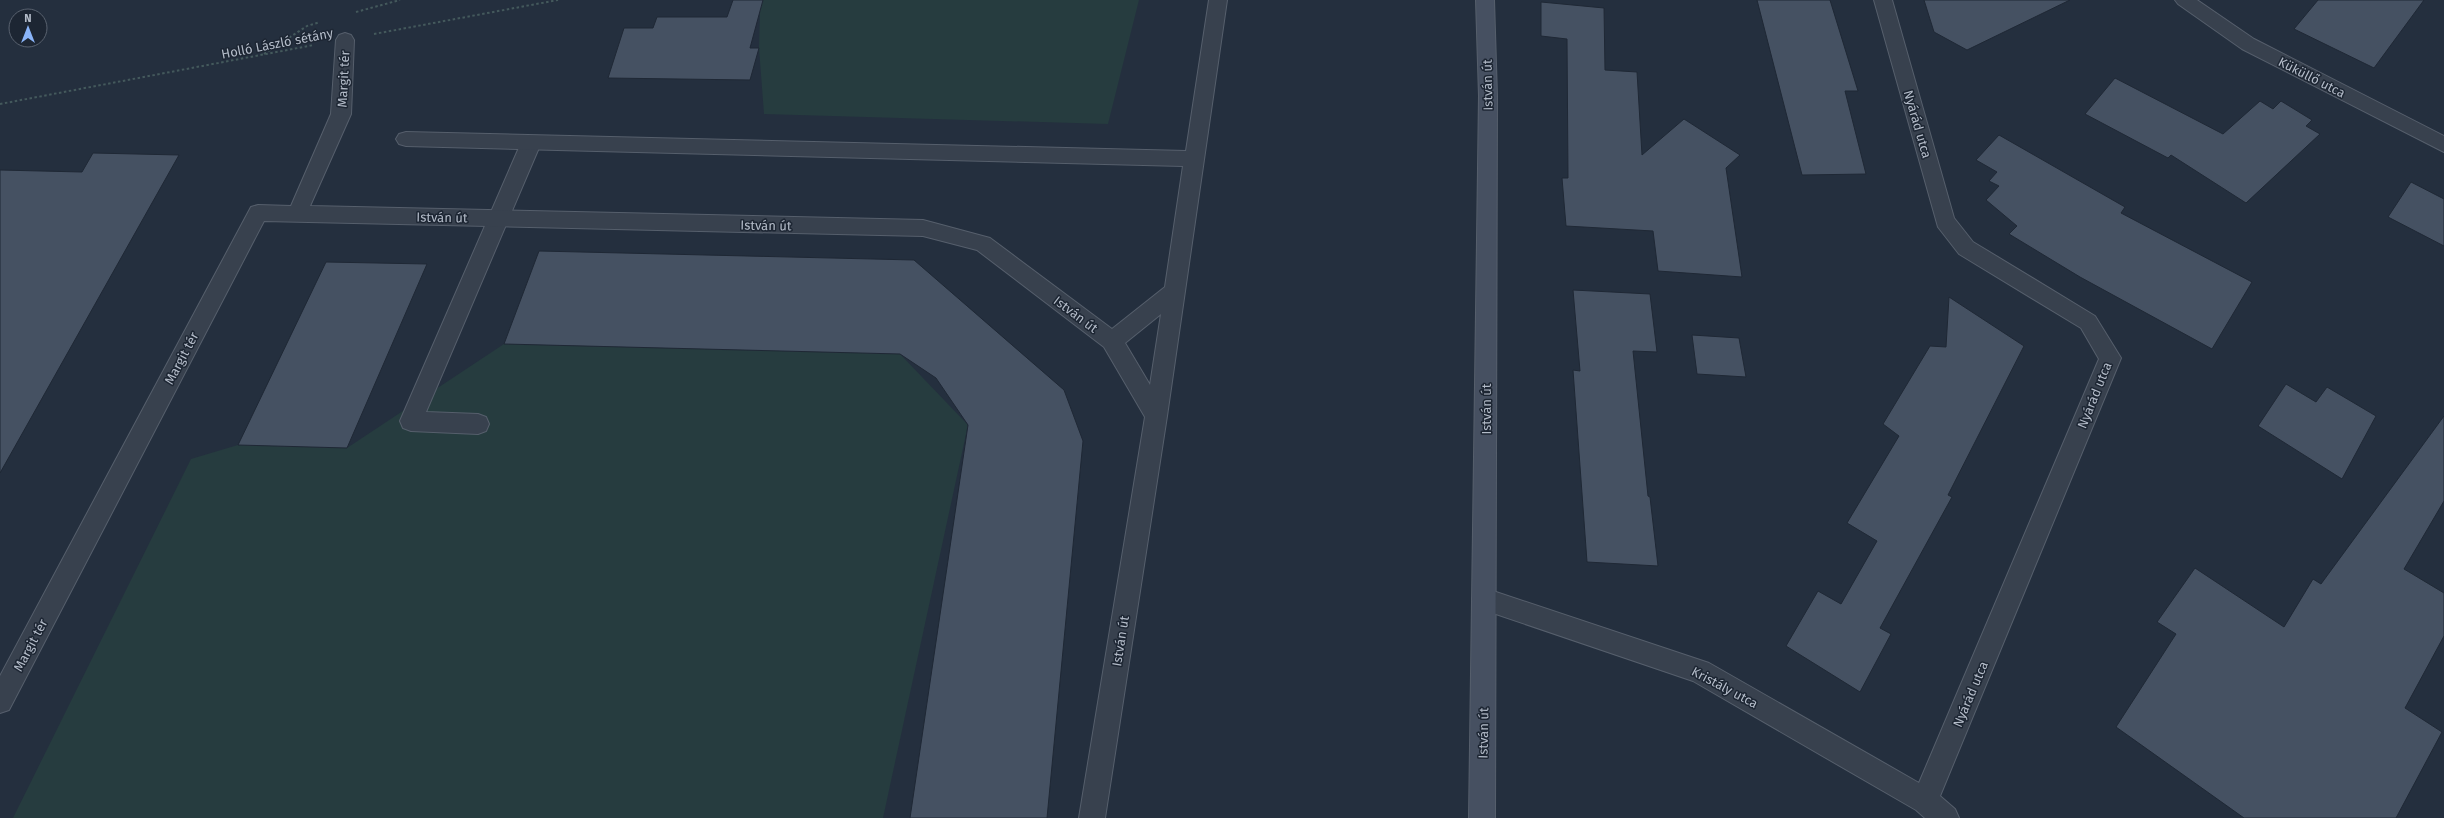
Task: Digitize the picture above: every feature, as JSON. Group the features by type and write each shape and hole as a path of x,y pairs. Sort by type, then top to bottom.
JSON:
{"street":[{"name":"István út","path":"1092,818 1156,416 1173,292 1218,0"},
{"name":"István út","path":"1482,818 1488,96 1485,0"},
{"name":"Nyárád utca","path":"1883,0 1945,221 1966,248 2088,322 2110,358 1925,801"},
{"name":"Küküllő utca","path":"2184,0 2248,44 2444,144"},
{"name":"Margit tér","path":"0,701 258,213 297,214 341,114 345,40"},
{"path":"406,139 1194,159"},
{"path":"478,424 411,421 531,143"},
{"name":"István út","path":"297,214 922,228 983,244 1112,341 1156,416"},
{"path":"1112,341 1173,292"},
{"name":"Kristály utca","path":"1484,599 1700,671 1925,801 1946,818"}],"path":[{"name":"Holló László sétány","path":"0,104 558,0"}],"green space":[{"path":"749,0 1139,0 1108,124 764,114 759,48 760,11"},
{"path":"504,344 900,354 968,425 883,818 13,818 191,459 238,445 347,448"}],"building":[{"path":"733,0 763,0 750,48 759,48 750,80 608,78 624,28 653,28 657,17 727,17"},
{"path":"1757,0 1830,0 1858,91 1845,91 1866,174 1802,175"},
{"path":"1924,0 2070,0 1967,50 1934,32"},
{"path":"2318,0 2424,0 2374,68 2294,29"},
{"path":"1541,2 1604,8 1605,70 1637,72 1642,155 1684,119 1740,155 1726,168 1742,277 1658,271 1653,231 1566,226 1562,178 1568,178 1567,39 1541,36"},
{"path":"2115,78 2223,134 2260,101 2273,109 2281,101 2312,120 2306,126 2320,134 2246,203 2171,155 2168,158 2085,114"},
{"path":"1999,135 2125,207 2121,213 2252,282 2212,349 2080,277 2009,234 2017,226 1986,200 1999,186 1989,181 1997,172 1976,160"},
{"path":"93,153 179,155 0,473 0,170 82,172"},
{"path":"2411,182 2444,199 2444,246 2388,217"},
{"path":"539,251 914,260 1064,390 1083,441 1047,818 910,818 968,425 936,378 900,354 504,344"},
{"path":"326,262 427,264 347,448 238,445"},
{"path":"1573,290 1650,294 1657,352 1633,351 1648,496 1650,497 1658,566 1587,562 1573,370 1580,371"},
{"path":"1949,297 2024,346 1948,495 1952,497 1880,628 1891,634 1860,692 1786,646 1818,591 1841,604 1877,541 1847,523 1899,436 1883,424 1930,346 1946,347"},
{"path":"1692,335 1739,338 1746,377 1697,374"},
{"path":"2286,384 2316,402 2327,387 2376,416 2342,479 2258,426"},
{"path":"2444,416 2444,501 2404,569 2444,593 2444,636 2405,708 2442,732 2396,818 2244,818 2116,727 2176,634 2157,622 2195,568 2284,627 2313,579 2321,584"}]}
